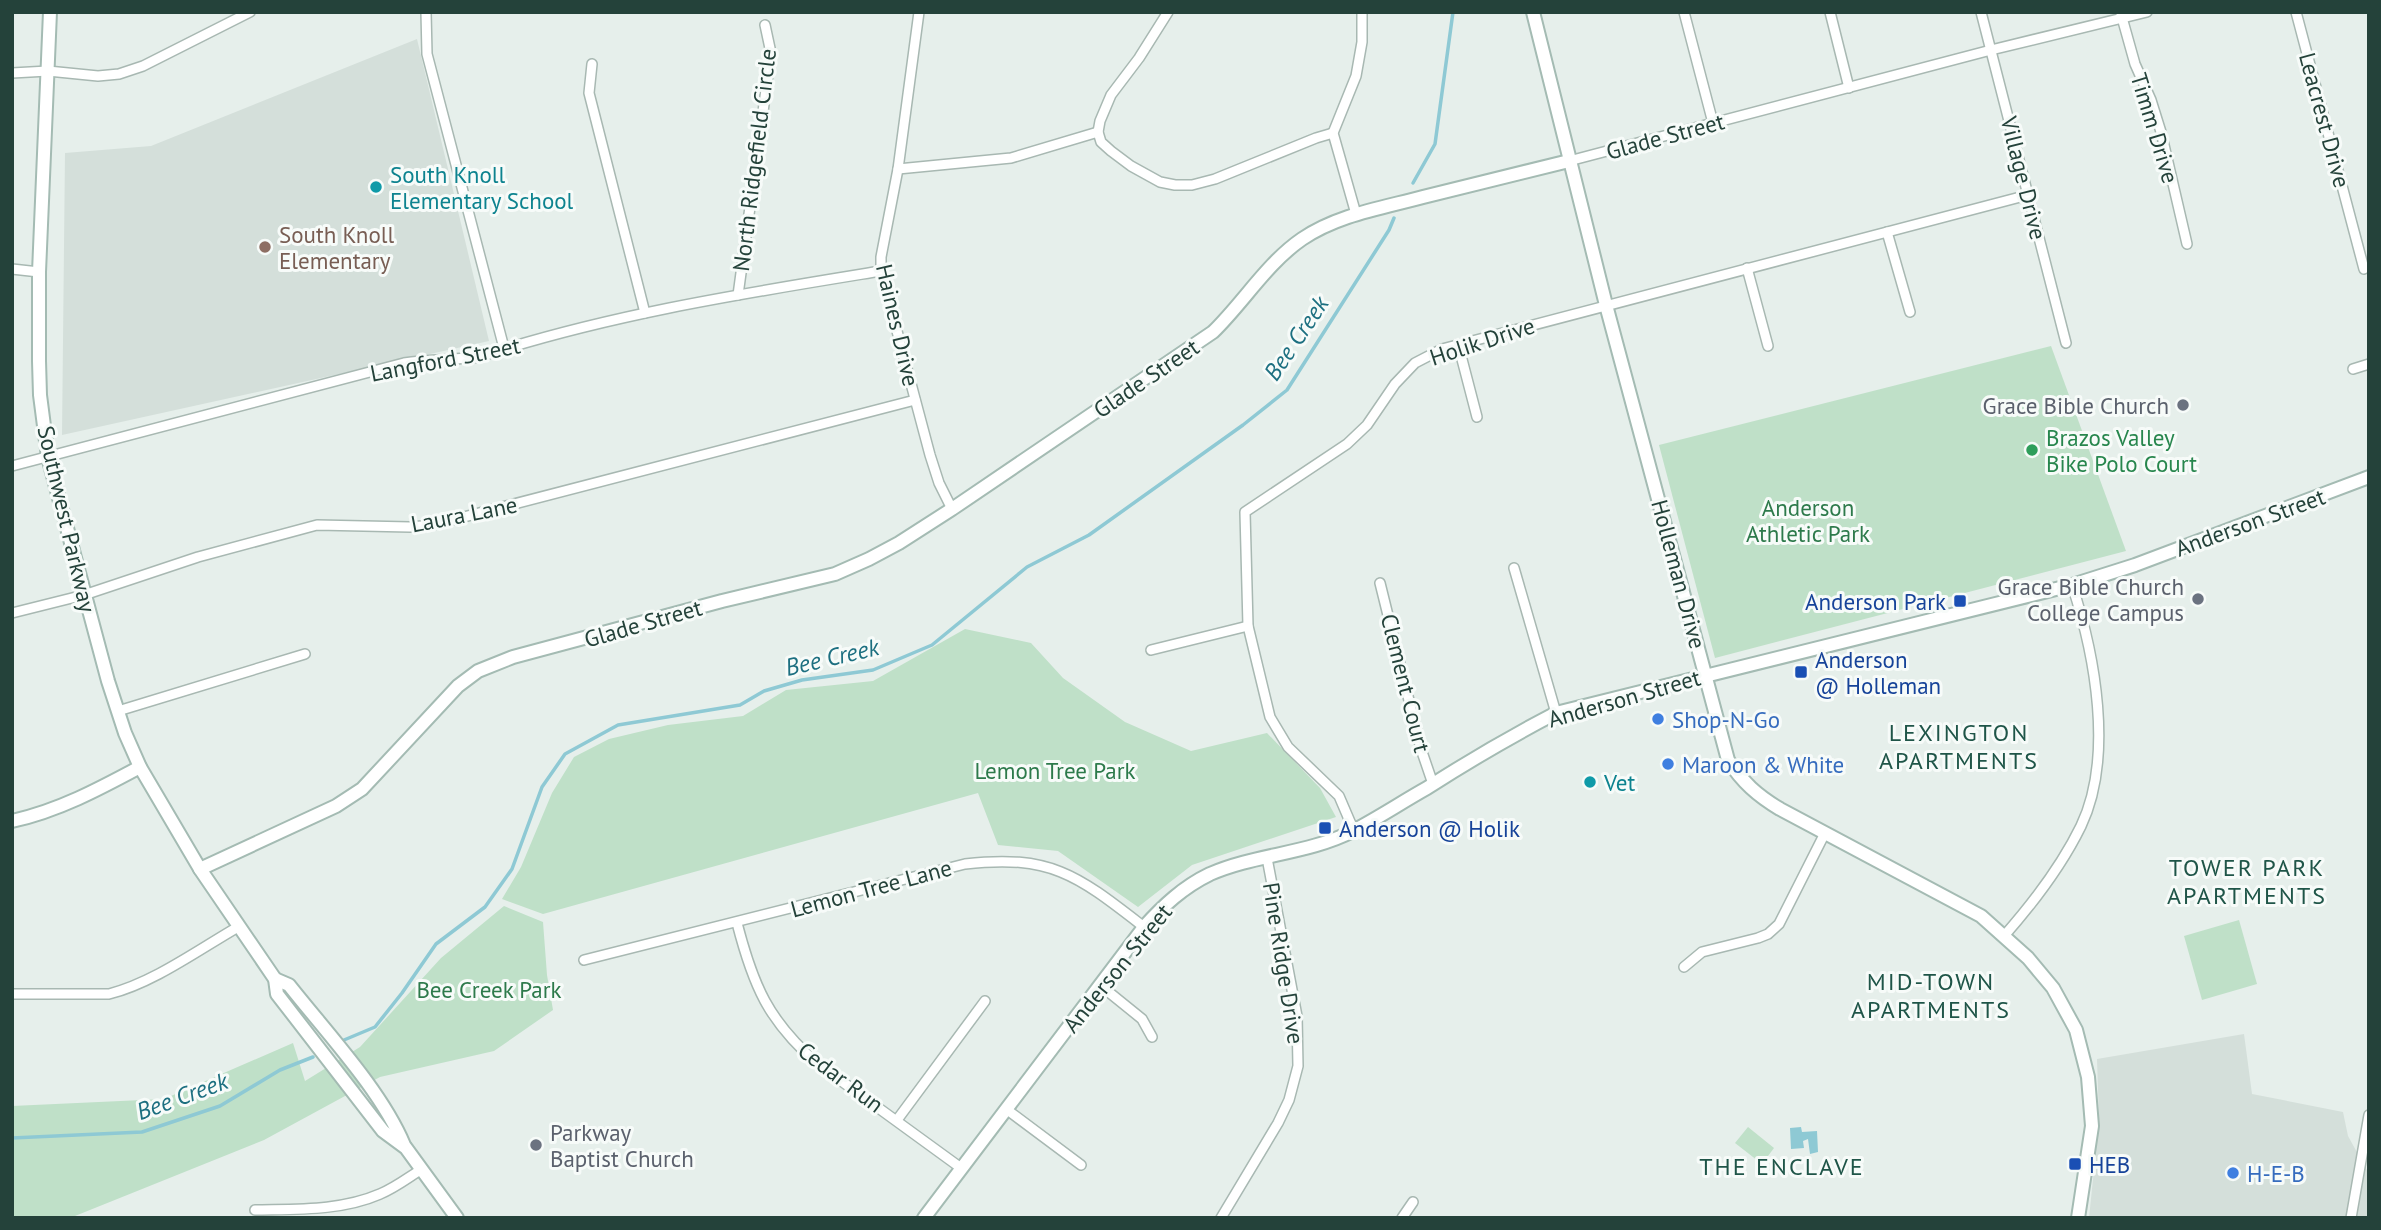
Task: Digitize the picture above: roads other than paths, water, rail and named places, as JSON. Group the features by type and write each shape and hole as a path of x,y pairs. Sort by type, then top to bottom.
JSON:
{"street":[{"name":"Southwest Parkway","path":"50,12 39,272 40,395 48,457 118,711 140,767 200,869 275,979 276,994 383,1131 406,1148 457,1218"},
{"path":"12,73 48,71 99,76 119,74 143,66 250,12"},
{"path":"426,12 428,54 505,348"},
{"name":"Haines Drive","path":"919,12 881,271 939,484 952,509"},
{"path":"1168,12 1139,58 1111,95 1100,121 1098,132 1101,142 1131,166 1160,182 1175,186 1192,185 1334,133"},
{"path":"1356,214 1334,133 1356,76 1362,42 1362,12"},
{"name":"Holleman Drive","path":"1533,12 1606,305 1728,760 1739,777 1759,796 1971,911 2028,958 2053,988 2076,1030 2088,1077 2092,1126 2078,1218"},
{"path":"1684,12 1713,123"},
{"path":"1830,12 1849,88"},
{"name":"Village Drive","path":"1981,12 2066,343"},
{"name":"Glade Street","path":"200,869 336,806 362,789 458,686 478,671 513,657 835,574 900,543 1213,332 1235,311 1275,263 1302,239 1337,220 2122,15 2147,12"},
{"name":"Leacrest Drive","path":"2296,12 2364,269"},
{"name":"Timm Drive","path":"2122,15 2135,64 2161,132 2187,244"},
{"name":"North Ridgefield Circle","path":"738,295 771,53 765,25"},
{"path":"592,64 589,93 645,313"},
{"path":"898,169 1011,158 1098,132"},
{"name":"Holik Drive","path":"1354,831 1339,796 1288,747 1276,729 1266,702 1248,626 1245,512 1357,435 1395,384 1415,363 1458,344 2028,195"},
{"path":"1887,232 1910,312"},
{"path":"1747,268 1768,346"},
{"path":"12,269 39,272"},
{"name":"Langford Street","path":"12,466 404,363 427,359 479,357 645,313 881,271"},
{"path":"1458,344 1477,417"},
{"path":"2353,369 2369,364"},
{"name":"Laura Lane","path":"12,613 84,595 198,557 317,525 410,527 433,524 915,400"},
{"name":"Anderson Street","path":"924,1218 1144,927 1163,906 1210,874 1315,847 1354,831 1505,740 1556,713 2072,585 2136,565 2369,477"},
{"path":"1514,568 1556,713"},
{"name":"Clement Court","path":"1380,583 1421,749 1433,783"},
{"path":"2004,936 2038,897 2060,864 2082,825 2090,801 2099,731 2095,682 2072,585"},
{"path":"1151,650 1248,626"},
{"path":"118,711 305,654"},
{"path":"12,821 37,816 81,798 140,767"},
{"path":"1685,967 1702,953 1758,938 1768,934 1779,924 1825,833"},
{"name":"Pine Ridge Drive","path":"1222,1218 1278,1123 1289,1100 1298,1066 1297,1016 1266,858"},
{"name":"Lemon Tree Lane","path":"584,960 965,864 996,860 1044,866 1064,872 1089,885 1144,927"},
{"name":"Cedar Run","path":"737,923 756,985 768,1008 787,1034 818,1064 961,1168"},
{"path":"12,994 109,994 121,991 143,982 238,927"},
{"path":"1100,985 1142,1018 1152,1037"},
{"path":"897,1120 985,1001"},
{"path":"1006,1109 1081,1165"},
{"path":"2351,1218 2369,1115"},
{"path":"255,1210 313,1209 361,1201 382,1194 422,1169"},
{"path":"1402,1218 1413,1202"}],"water":[{"path":"1801,1127 1802,1132 1817,1131 1818,1152 1810,1154 1808,1139 1803,1141 1804,1148 1791,1149 1790,1128"}],"waterway":[{"name":"Bee Creek","path":"1413,183 1435,144 1453,12"},
{"name":"Bee Creek","path":"344,1040 375,1027 436,944 485,907 512,869 542,787 565,754 618,725 740,705 764,691 802,680 873,670 932,645 1027,567 1089,535 1243,425 1287,390 1394,218"},
{"name":"Bee Creek","path":"12,1138 142,1132 220,1106 280,1070 313,1057"}],"place":[{"name":"South Knoll Elementary School","path":"376,187"},
{"name":"South Knoll Elementary","path":"265,247"},
{"name":"Grace Bible Church","path":"2183,405"},
{"name":"Brazos Valley Bike Polo Court","path":"2032,450"},
{"name":"Grace Bible Church College Campus","path":"2198,599"},
{"name":"Anderson Park","path":"1960,601"},
{"name":"Anderson @ Holleman","path":"1801,672"},
{"name":"Shop-N-Go","path":"1658,719"},
{"name":"Maroon & White","path":"1668,764"},
{"name":"Vet","path":"1590,782"},
{"name":"Anderson @ Holik","path":"1325,828"},
{"name":"Parkway Baptist Church","path":"536,1145"},
{"name":"HEB","path":"2075,1164"},
{"name":"H-E-B","path":"2233,1173"}],"district":[{"name":"LEXINGTON APARTMENTS","path":"1959,746"},
{"name":"TOWER PARK APARTMENTS","path":"2247,881"},
{"name":"MID-TOWN APARTMENTS","path":"1931,995"},
{"name":"THE ENCLAVE","path":"1782,1166"}],"park label":[{"name":"Anderson Athletic Park","path":"1808,520"},
{"name":"Lemon Tree Park","path":"1055,770"},
{"name":"Bee Creek Park","path":"489,989"}]}
